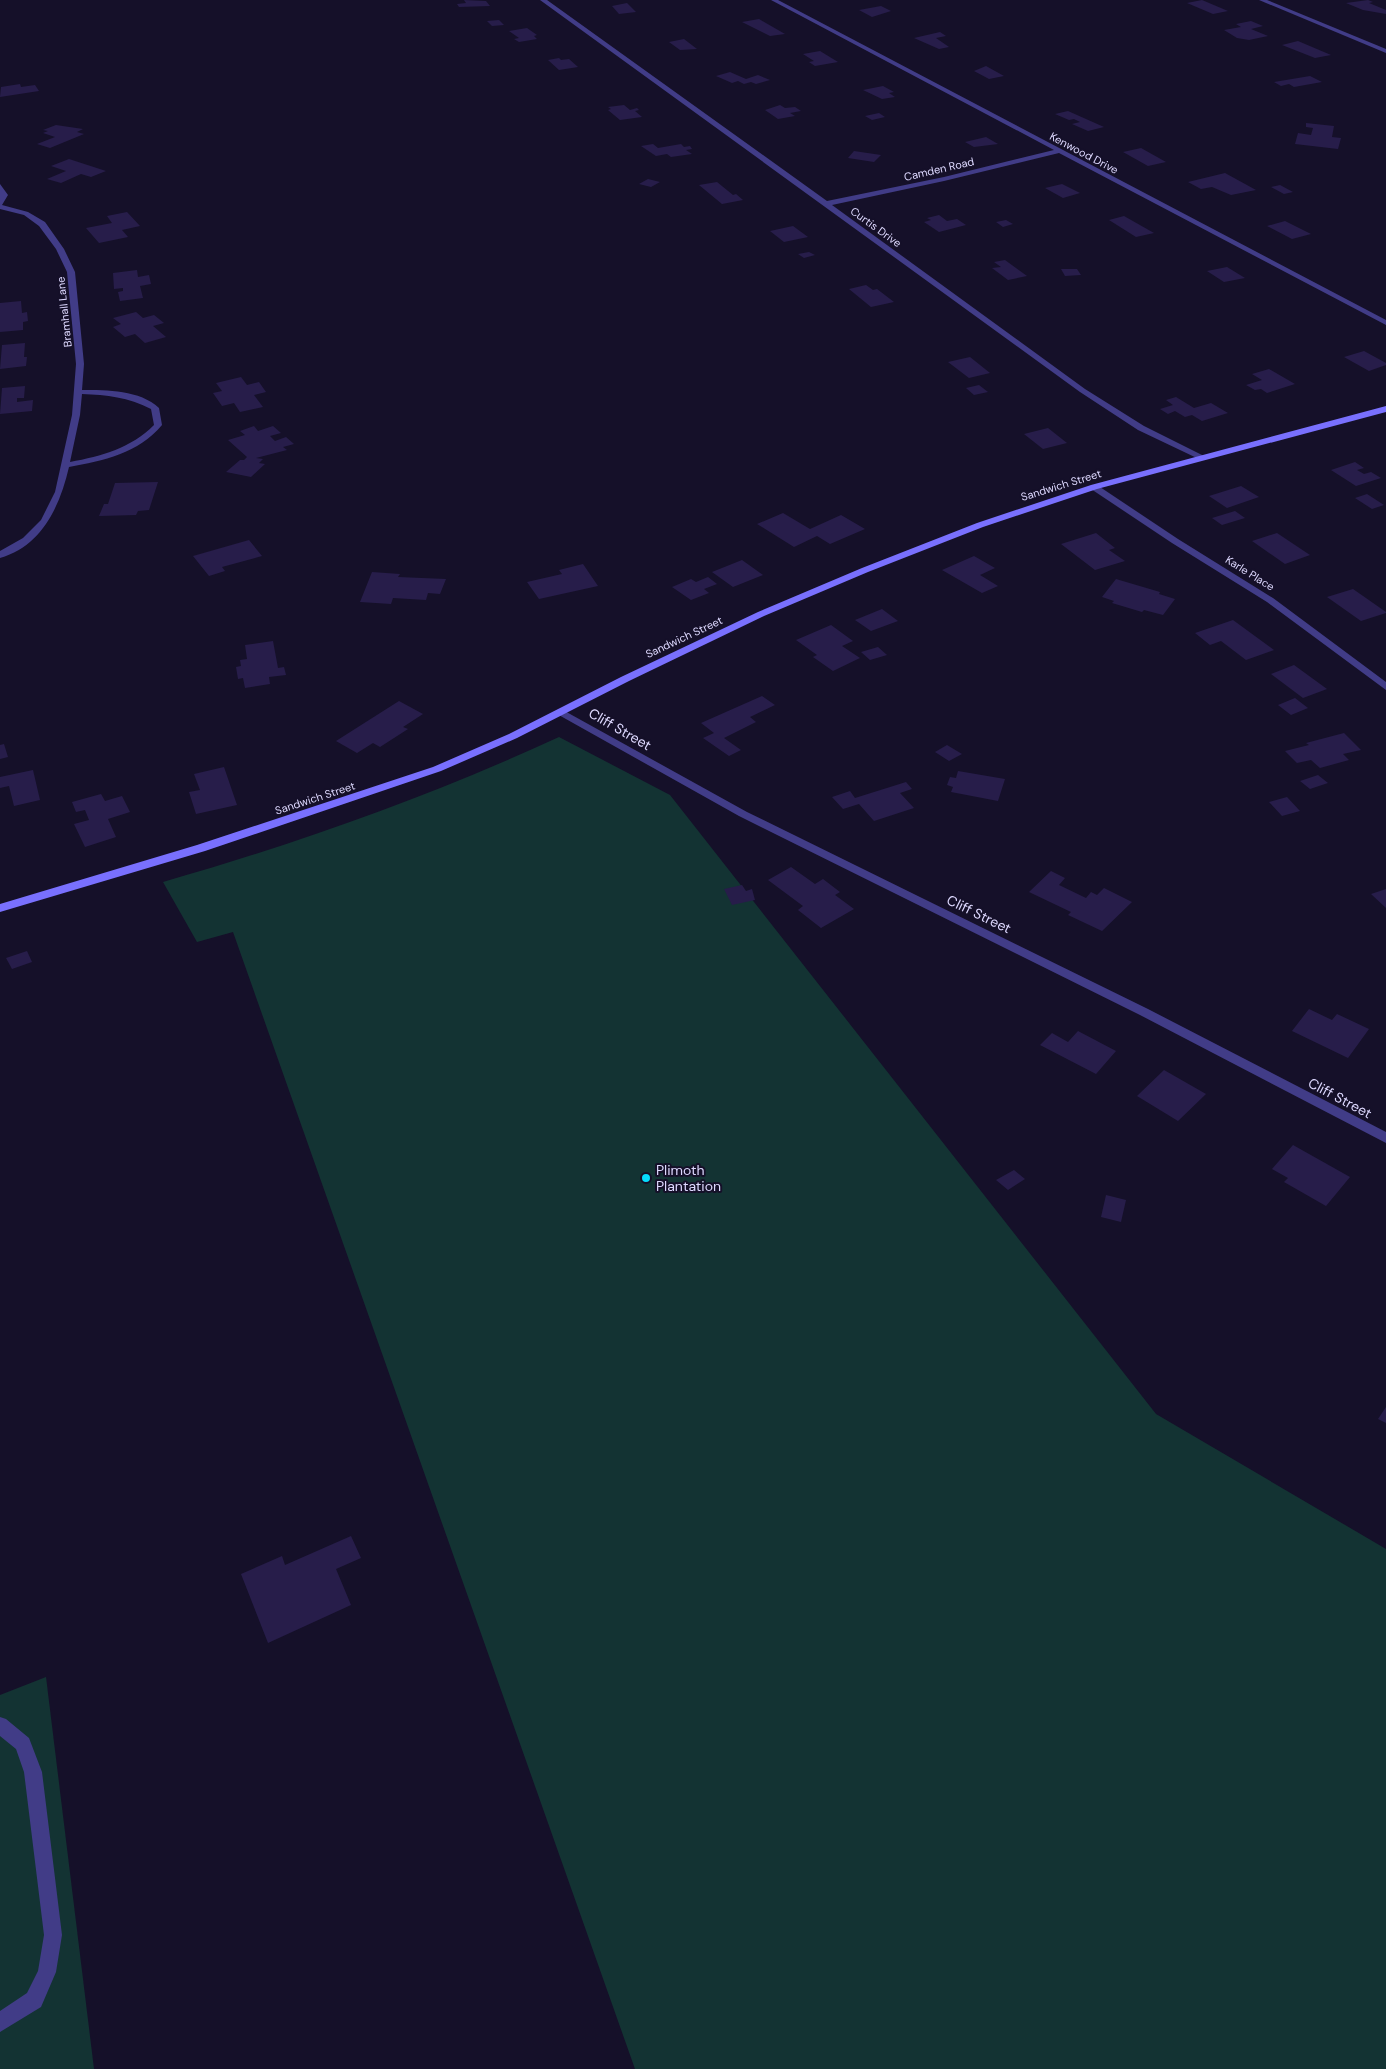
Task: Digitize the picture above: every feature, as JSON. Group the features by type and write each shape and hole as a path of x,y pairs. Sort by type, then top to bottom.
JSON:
{"street":[{"name":"Curtis Drive","path":"543,0 1039,360 1126,420 1172,446 1204,458"},
{"name":"Kenwood Drive","path":"774,0 1386,323"},
{"path":"1262,0 1386,51"},
{"name":"Camden Road","path":"824,204 944,179 1059,151"},
{"name":"Bramhall Lane","path":"0,186 5,196 0,205 26,213 42,224 60,249 72,272 78,337 79,392 60,492 45,521 26,540 0,555"},
{"path":"66,465 99,459 121,452 147,438 158,425 155,408 140,399 116,392 79,392"},
{"name":"Sandwich Street","path":"0,908 201,848 414,778 488,747 700,643 834,582 980,525 1094,487 1386,409"},
{"name":"Karle Place","path":"1094,487 1175,541 1270,600 1386,687"},
{"name":"Cliff Street","path":"561,712 743,814 1135,1007 1386,1138"},
{"path":"0,1725 22,1744 33,1772 53,1936 47,1972 34,2000 0,2022"}],"green space":[{"name":"Plimoth Plantation","path":"559,737 670,795 1156,1414 1386,1549 1386,2069 635,2069 233,932 197,942 163,882 314,835 364,817 511,759"},
{"path":"46,1677 94,2069 0,2069 0,1695"}],"building":[{"path":"464,0 486,1 490,6 459,7 457,4 466,3"},
{"path":"1202,0 1228,11 1213,14 1187,3"},
{"path":"1368,0 1373,2 1369,3 1386,10 1386,14 1363,10 1346,3"},
{"path":"627,3 636,12 619,14 612,6"},
{"path":"881,6 891,11 872,17 859,10"},
{"path":"759,19 785,34 770,36 742,22"},
{"path":"499,20 504,25 492,26 487,21"},
{"path":"1251,21 1263,26 1251,29 1268,36 1249,40 1237,38 1224,30 1241,27 1236,24"},
{"path":"527,28 537,35 534,36 537,39 519,42 514,39 519,38 509,31"},
{"path":"940,32 946,36 936,38 949,47 939,49 914,38"},
{"path":"684,39 697,49 680,50 669,42"},
{"path":"1298,41 1331,55 1315,58 1282,45"},
{"path":"820,51 838,62 815,66 809,62 814,61 803,54"},
{"path":"559,58 561,60 569,59 578,67 559,70 548,60"},
{"path":"986,66 1004,76 989,79 974,71"},
{"path":"730,72 746,79 758,75 770,80 756,84 751,82 744,84 738,81 732,83 716,76"},
{"path":"1310,76 1322,82 1294,87 1289,84 1281,86 1274,82"},
{"path":"20,84 21,87 35,85 39,91 0,97 1,87"},
{"path":"883,86 894,92 889,93 895,97 882,99 863,90"},
{"path":"624,105 630,110 637,108 639,110 635,111 642,117 620,120 608,110 611,109 608,107"},
{"path":"780,105 785,108 795,107 801,111 790,113 795,116 778,119 765,110"},
{"path":"1068,111 1104,127 1088,131 1072,124 1080,122 1055,114"},
{"path":"879,113 885,117 872,120 865,116"},
{"path":"1306,123 1334,126 1332,137 1341,138 1338,149 1295,144 1298,133 1311,135 1313,128 1306,127"},
{"path":"56,125 83,129 77,132 84,134 50,148 37,144 55,137 43,133 48,131 43,130"},
{"path":"986,137 998,144 974,147 965,142"},
{"path":"653,144 658,148 681,144 684,147 690,146 692,149 686,150 692,154 671,157 667,154 656,156 641,146"},
{"path":"1141,148 1166,162 1148,166 1123,152"},
{"path":"854,151 881,155 874,162 848,158"},
{"path":"69,159 106,171 91,177 81,174 61,183 47,179 66,171 51,166"},
{"path":"1225,173 1256,190 1231,195 1212,187 1201,189 1188,182"},
{"path":"648,179 660,182 651,187 639,184"},
{"path":"717,182 733,195 736,194 743,200 722,204 699,185"},
{"path":"1062,184 1080,193 1063,198 1045,188"},
{"path":"1280,185 1293,192 1284,194 1271,187"},
{"path":"127,212 140,226 122,230 128,237 99,243 86,228 112,223 107,216"},
{"path":"939,215 947,221 957,219 966,225 939,232 924,222 931,220 927,218"},
{"path":"1124,216 1154,233 1136,237 1109,220"},
{"path":"1006,220 1013,224 1003,227 996,222"},
{"path":"1285,221 1311,234 1292,239 1267,226"},
{"path":"793,226 808,237 784,242 770,231"},
{"path":"809,252 815,255 804,258 798,254"},
{"path":"1005,260 1027,276 1008,280 992,268 1001,267 994,262"},
{"path":"1227,267 1245,278 1224,282 1207,271"},
{"path":"1061,269 1077,269 1081,275 1065,276"},
{"path":"137,270 138,277 149,275 151,284 140,286 143,298 120,301 118,292 123,291 123,288 114,289 113,273"},
{"path":"866,285 873,290 877,289 894,302 871,307 849,289"},
{"path":"21,301 22,313 27,312 28,321 23,322 23,330 0,332 0,303"},
{"path":"136,312 143,318 154,315 164,323 153,326 166,337 145,343 135,334 125,337 113,327 121,324 113,318"},
{"path":"25,343 24,357 27,357 26,366 0,369 2,345"},
{"path":"1364,351 1386,363 1386,365 1369,371 1344,357"},
{"path":"970,357 990,373 969,378 948,362"},
{"path":"1269,369 1295,384 1267,393 1261,389 1255,390 1246,385 1262,380 1252,374"},
{"path":"241,377 247,385 259,382 266,392 254,395 263,407 240,412 234,403 222,406 213,393 222,391 216,383"},
{"path":"979,385 988,392 974,395 966,388"},
{"path":"25,386 24,398 17,398 17,402 33,400 32,411 0,414 2,388"},
{"path":"1176,397 1194,408 1211,403 1228,413 1202,421 1192,415 1185,417 1175,411 1168,414 1160,409 1173,405 1166,400"},
{"path":"254,426 258,431 273,426 281,433 270,436 275,441 286,437 294,444 283,447 287,450 256,458 263,459 259,463 265,464 251,477 226,472 240,460 244,460 247,457 228,440 245,435 240,431"},
{"path":"1048,428 1067,443 1043,449 1024,434"},
{"path":"1355,462 1364,468 1357,470 1364,474 1371,472 1381,478 1356,486 1331,470"},
{"path":"158,482 149,510 138,511 136,515 99,516 104,504 108,504 115,483"},
{"path":"1241,486 1259,497 1227,508 1209,496"},
{"path":"1367,494 1384,505 1372,509 1355,498"},
{"path":"1235,511 1245,518 1222,525 1212,518"},
{"path":"783,513 810,529 841,515 865,529 830,544 817,536 794,547 757,524"},
{"path":"1096,533 1115,548 1109,550 1125,561 1095,570 1061,544"},
{"path":"1277,533 1310,555 1285,564 1252,541"},
{"path":"249,540 262,556 222,567 225,571 209,576 193,556"},
{"path":"974,556 995,568 980,575 998,586 982,593 942,570"},
{"path":"742,560 763,575 733,587 712,572"},
{"path":"583,564 598,586 539,599 527,582 562,574 559,570"},
{"path":"372,572 400,574 398,577 446,579 440,594 428,593 426,600 393,598 391,604 360,602"},
{"path":"708,577 717,584 704,589 709,593 691,600 672,587 691,579 696,582"},
{"path":"1116,579 1160,592 1159,594 1175,599 1163,615 1144,610 1142,612 1112,603 1114,601 1102,597"},
{"path":"1353,589 1386,613 1361,621 1327,597"},
{"path":"882,609 898,621 871,631 855,620"},
{"path":"1233,620 1274,650 1246,660 1221,641 1210,645 1195,633"},
{"path":"831,625 853,641 842,646 860,658 833,671 813,657 817,655 796,640"},
{"path":"273,641 278,668 284,667 286,675 269,677 270,684 245,688 243,678 238,679 236,667 241,666 240,660 247,659 245,645"},
{"path":"878,647 887,655 870,660 861,652"},
{"path":"1294,665 1327,689 1303,698 1271,674"},
{"path":"762,696 775,705 750,717 756,722 724,738 741,750 729,756 703,738 714,733 701,723"},
{"path":"1295,698 1308,708 1291,715 1278,705"},
{"path":"399,701 423,714 403,727 408,729 380,747 373,743 357,753 336,741"},
{"path":"1344,733 1361,750 1343,754 1349,760 1320,768 1311,760 1297,763 1285,751 1309,745 1306,743"},
{"path":"4,744 8,757 0,759 0,745"},
{"path":"947,745 962,754 949,761 935,752"},
{"path":"224,767 237,805 196,814 189,792 200,790 194,774"},
{"path":"33,770 40,800 14,806 9,786 0,788 0,777"},
{"path":"958,771 1005,779 998,801 951,792 953,787 947,785 950,777 956,778"},
{"path":"1318,775 1328,783 1310,789 1300,781"},
{"path":"906,782 912,789 900,793 914,808 874,821 859,804 843,809 832,797 850,791 855,798"},
{"path":"101,794 105,801 122,796 130,812 108,819 116,837 85,847 74,824 89,820 85,810 76,812 72,802"},
{"path":"1287,797 1300,811 1282,816 1269,802"},
{"path":"791,867 815,884 823,879 840,892 835,895 854,909 821,928 798,910 803,906 768,880"},
{"path":"1051,871 1065,878 1059,885 1086,898 1091,892 1097,895 1104,888 1132,902 1102,931 1068,915 1071,912 1029,892"},
{"path":"742,885 746,891 752,889 755,900 732,905 724,889"},
{"path":"1386,889 1386,908 1371,894"},
{"path":"27,951 32,962 12,969 6,958"},
{"path":"1309,1009 1332,1020 1337,1014 1369,1029 1348,1058 1292,1031"},
{"path":"1078,1031 1116,1051 1096,1074 1040,1045 1052,1033 1068,1042"},
{"path":"1164,1070 1206,1094 1178,1121 1137,1096"},
{"path":"1293,1145 1350,1177 1326,1206 1284,1182 1288,1178 1272,1169"},
{"path":"1014,1170 1025,1179 1008,1190 996,1180"},
{"path":"1106,1195 1126,1200 1121,1222 1101,1217"},
{"path":"1386,1407 1386,1423 1378,1419"},
{"path":"351,1536 361,1558 336,1569 351,1605 268,1643 241,1574 282,1556 285,1565"}],"place":[{"name":"Plimoth Plantation","path":"646,1178"}]}
